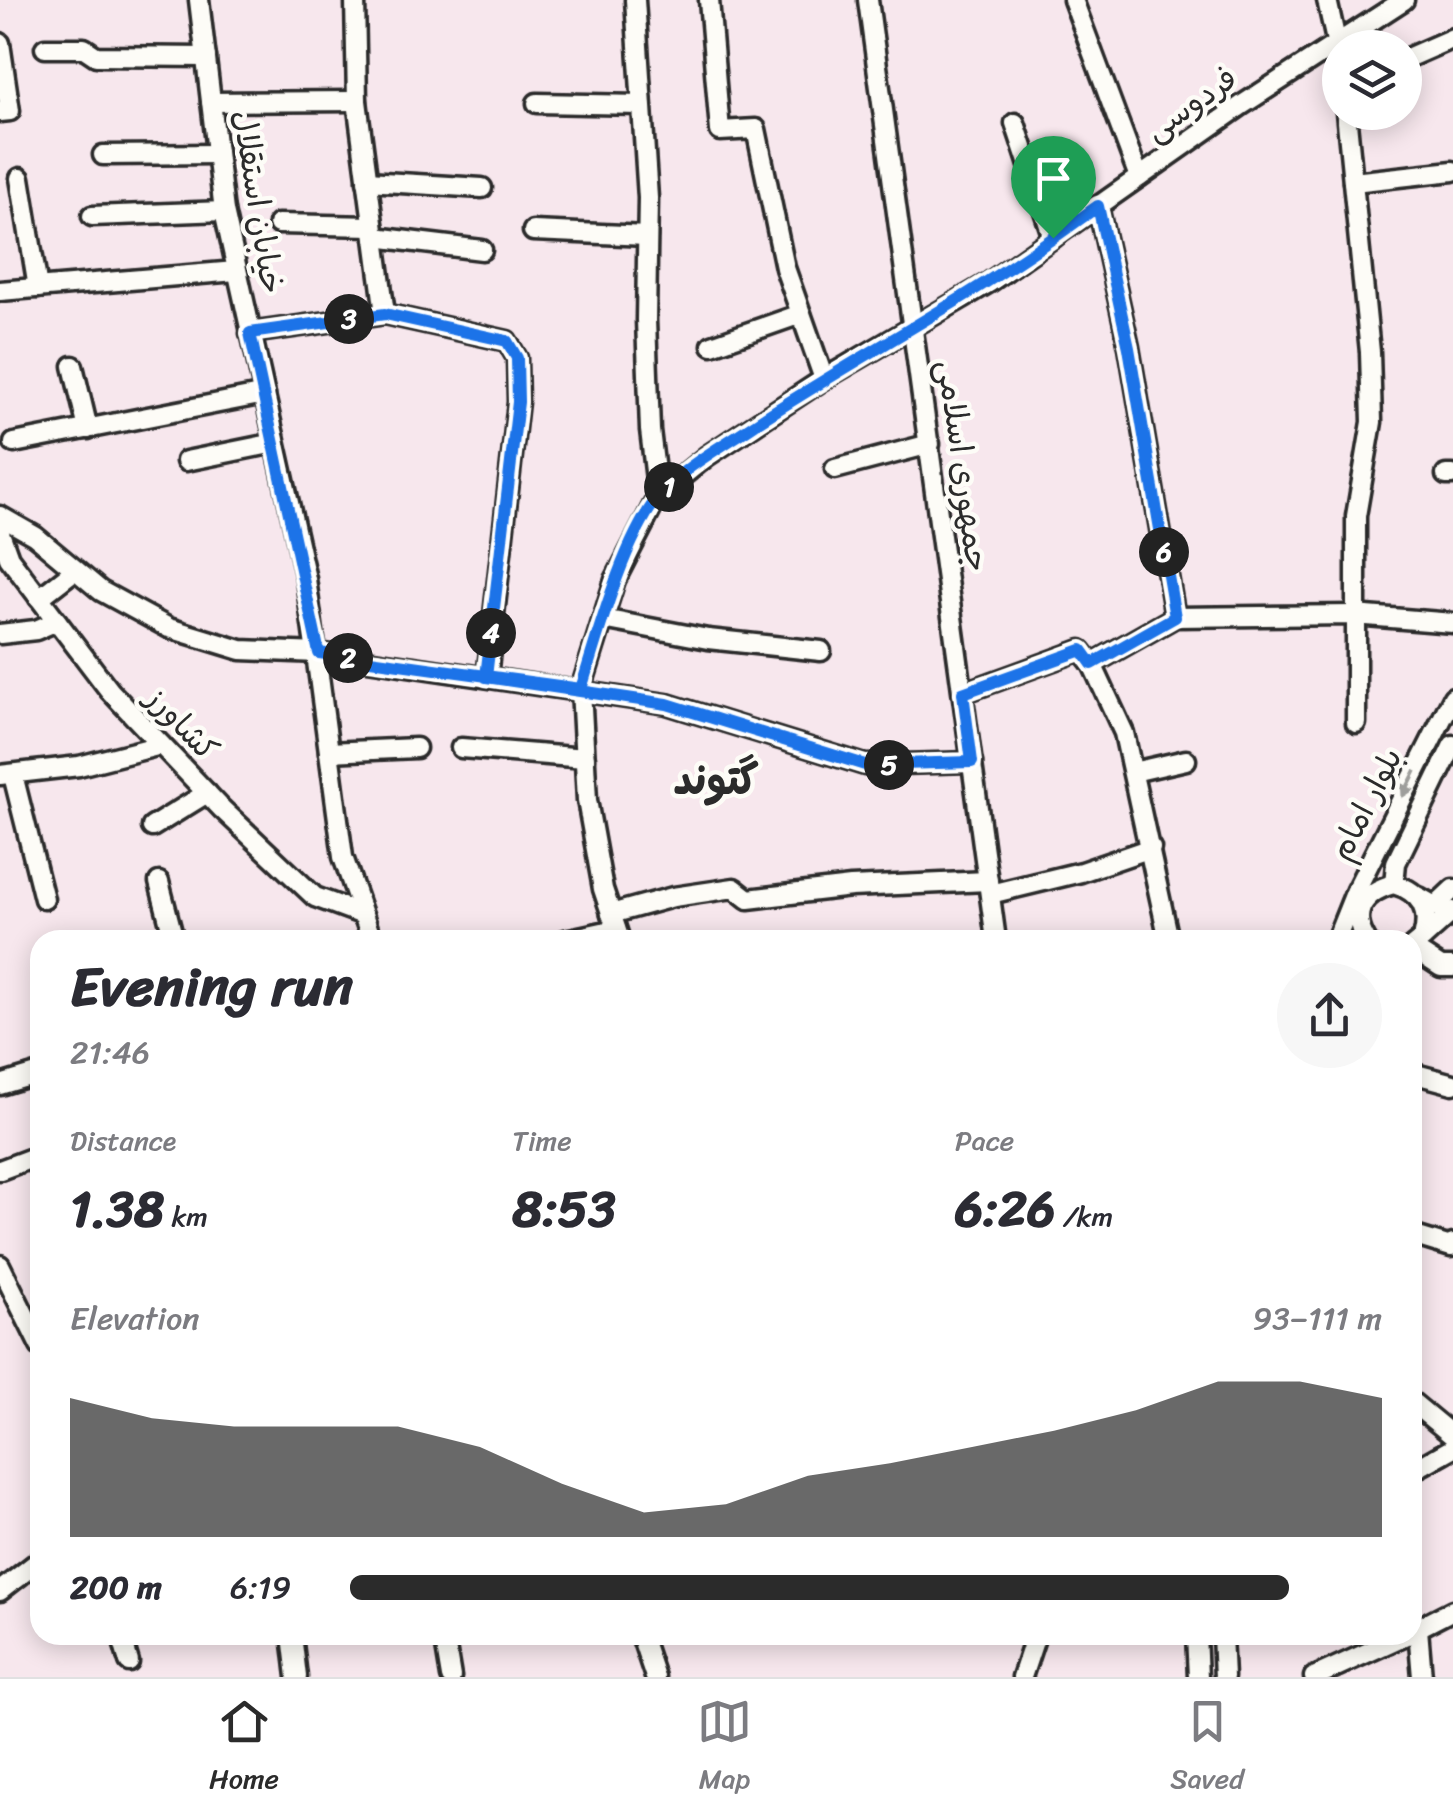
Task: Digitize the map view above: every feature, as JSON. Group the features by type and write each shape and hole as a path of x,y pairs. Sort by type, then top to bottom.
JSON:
{"street":[{"name":"خیابان استقلال","path":"199,0 224,211 319,653 344,856 368,930"},
{"path":"355,0 357,102 385,314"},
{"path":"635,0 647,236 647,338 658,496 616,580 581,689 587,800 616,928 673,897 734,888 748,899 850,887 989,888 1081,872 1151,848"},
{"path":"710,0 720,132 756,129 785,268 824,379"},
{"name":"جمهوری اسلامی","path":"868,0 995,930"},
{"path":"1073,0 1139,177"},
{"path":"1327,0 1334,30"},
{"name":"فردوسی","path":"1366,30 1404,0"},
{"path":"1422,52 1453,38"},
{"path":"0,43 10,111 0,112"},
{"path":"45,48 84,48 96,56 206,57"},
{"name":"فردوسی","path":"658,496 707,456 824,379 915,327 1139,177 1322,62"},
{"path":"211,102 357,102"},
{"path":"537,104 641,105"},
{"path":"1016,123 1053,238"},
{"path":"1348,130 1370,352 1372,422 1356,516 1356,724"},
{"path":"103,155 218,154"},
{"path":"1353,182 1453,171"},
{"path":"20,178 38,288"},
{"path":"368,181 482,188"},
{"path":"1098,206 1129,348 1175,617"},
{"path":"92,216 224,211"},
{"path":"278,224 374,231 482,250"},
{"path":"533,230 647,236"},
{"path":"0,291 236,272"},
{"path":"250,333 385,314 507,341 517,358 518,402 486,677"},
{"path":"712,345 801,314"},
{"path":"73,366 88,428"},
{"path":"14,443 265,394"},
{"path":"186,461 275,444"},
{"path":"835,469 930,444"},
{"path":"0,516 35,536 101,591 168,628 242,650 319,653 667,704 865,765 972,762"},
{"name":"کشاورز","path":"0,533 10,558 110,692 315,898 362,914"},
{"path":"40,598 75,570"},
{"path":"1092,664 1175,617 1354,615 1453,623"},
{"path":"603,619 708,639 821,651"},
{"path":"0,634 36,630 58,622"},
{"path":"963,693 1082,650 1124,733 1167,930"},
{"name":"بلوار امام","path":"1341,930 1367,867 1453,697"},
{"path":"44,899 6,775 79,766 161,745"},
{"name":"بلوار امام","path":"1394,884 1396,862 1453,745"},
{"path":"329,752 416,748"},
{"path":"461,748 585,758"},
{"path":"1133,772 1186,760"},
{"path":"152,827 207,793"},
{"path":"1362,930 1358,922 1367,867"},
{"path":"159,882 171,930"},
{"path":"1344,930 1364,901 1394,884 1435,906 1453,890"},
{"path":"1419,897 1427,924 1422,933"},
{"path":"1422,939 1453,911"},
{"path":"1422,950 1440,966 1453,967"},
{"path":"0,1084 30,1076"},
{"path":"1422,1076 1453,1084"},
{"path":"0,1170 30,1159"},
{"path":"1422,1237 1453,1244"},
{"path":"0,1265 30,1326"},
{"path":"1422,1410 1453,1436"},
{"path":"1422,1465 1453,1448"},
{"path":"0,1591 30,1568"},
{"path":"1422,1627 1453,1610"},
{"path":"125,1645 129,1662"},
{"path":"293,1645 297,1677"},
{"path":"446,1645 451,1677"},
{"path":"644,1645 655,1677"},
{"path":"1022,1677 1033,1645"},
{"path":"1196,1645 1198,1677"},
{"path":"1222,1645 1224,1677"},
{"path":"1314,1677 1384,1645"},
{"path":"1415,1645 1422,1677"}],"district":[{"name":"گتوند","path":"716,780"}],"route":[{"path":"1053,238 990,282 824,379 707,456 658,496 616,580 581,689 380,663 319,653 250,333 385,314 507,341 517,358 518,402 486,677 667,704 865,765 972,762 963,693 1082,650 1092,664 1175,617 1129,348 1098,206 1053,238"}]}
